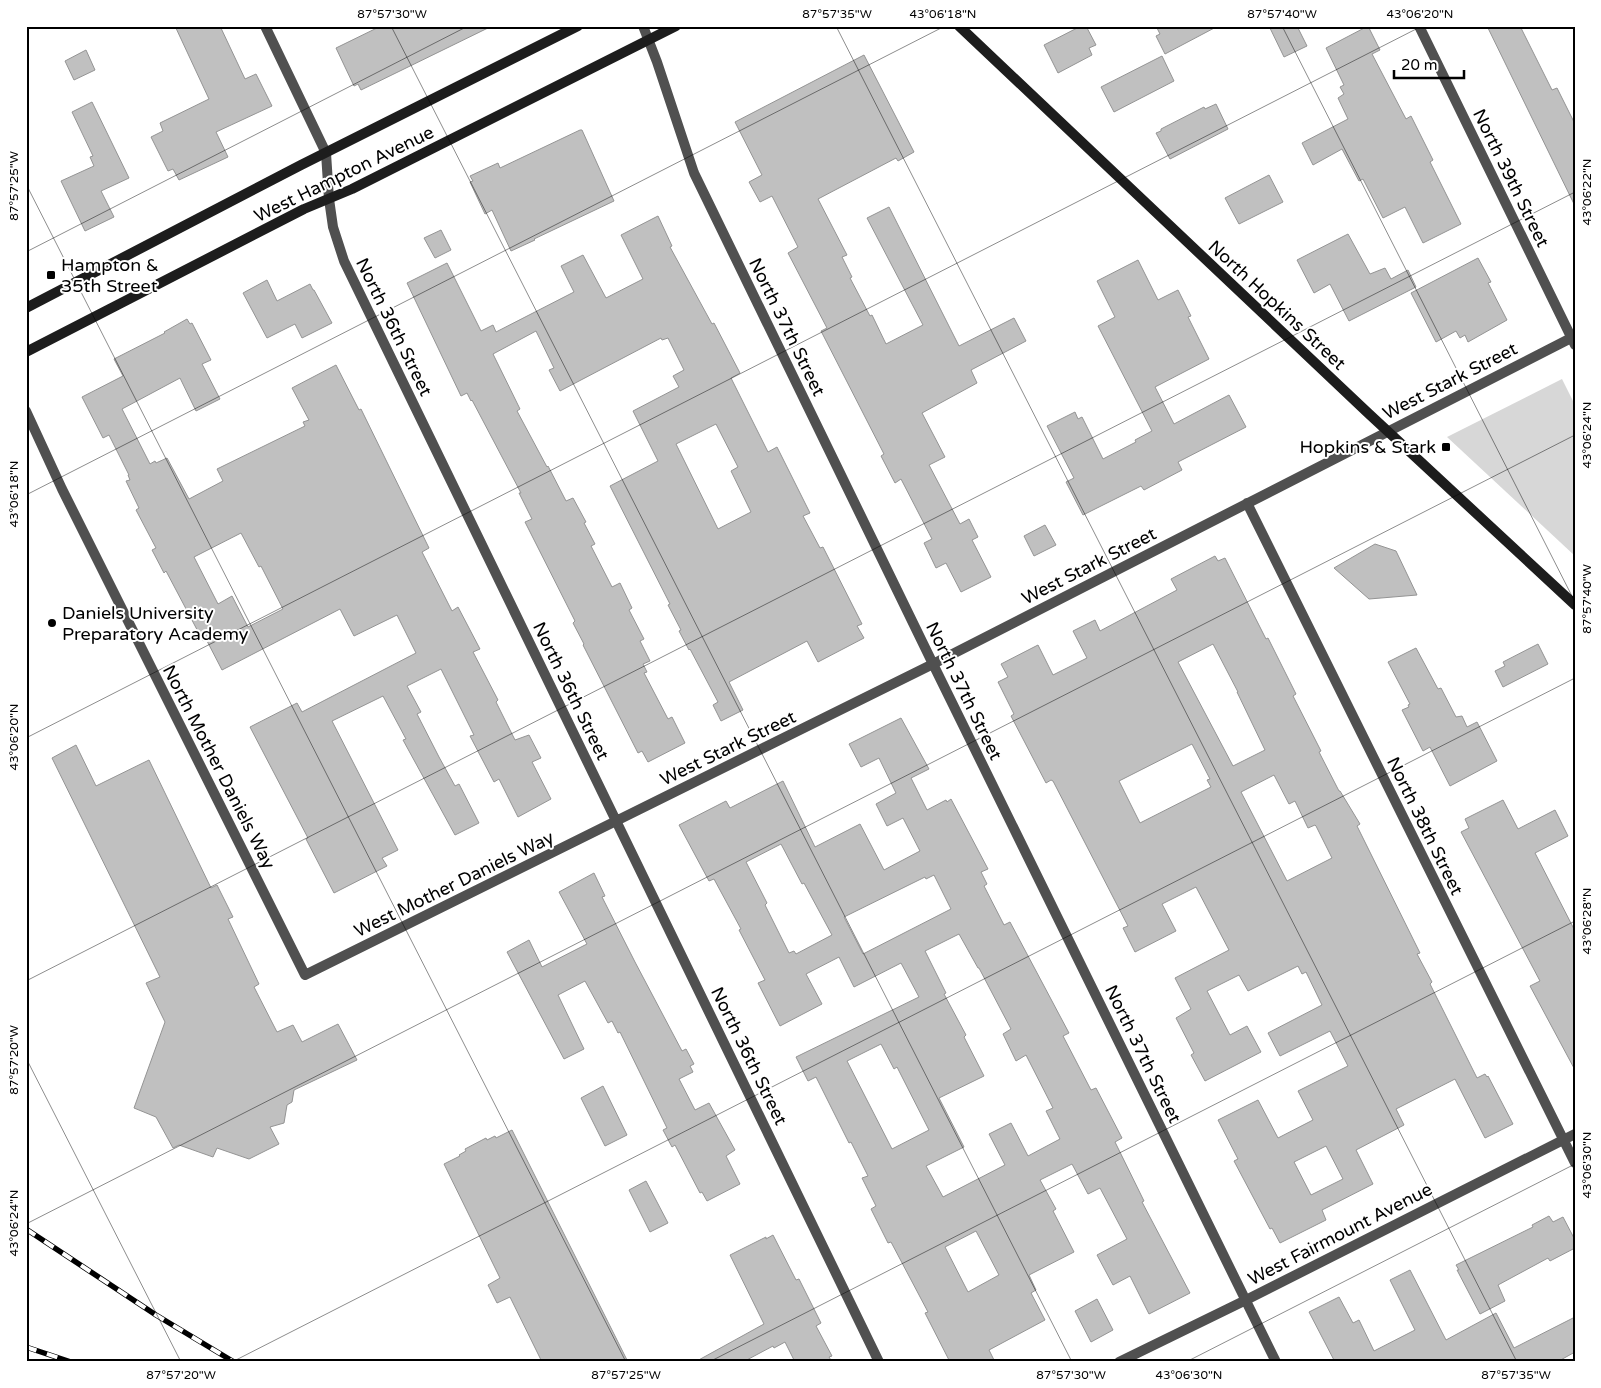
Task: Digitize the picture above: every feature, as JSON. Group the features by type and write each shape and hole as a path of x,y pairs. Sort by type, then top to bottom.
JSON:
{"main road":[{"name":"West Hampton Avenue","path":"26,308 326,153 578,26"},
{"name":"West Hampton Avenue","path":"26,352 296,214 352,188 676,26"},
{"name":"North Hopkins Street","path":"959,26 1575,605"}],"street":[{"name":"North 36th Street","path":"265,26 326,153 333,228 344,261 880,1362"},
{"name":"North 37th Street","path":"643,26 694,173 1276,1362"},
{"name":"North 39th Street","path":"1419,26 1574,339"},
{"name":"West Stark Street","path":"617,821 933,664 1388,431 1574,339"},
{"name":"North Mother Daniels Way","path":"26,411 62,489 305,975"},
{"name":"North 38th Street","path":"1247,503 1575,1163"},
{"name":"West Mother Daniels Way","path":"305,975 617,821"},
{"name":"West Fairmount Avenue","path":"1119,1362 1575,1134"}],"shaded area":[{"path":"1562,379 1575,405 1575,556 1447,437"}],"building":[{"path":"175,26 220,26 245,79 256,74 272,106 216,132 228,157 179,180 173,169 168,171 151,137 163,131 160,123 209,99"},
{"path":"381,26 492,26 361,90 358,84 354,86 336,48"},
{"path":"1081,26 1086,26 1096,45 1089,48 1092,55 1058,73 1044,45"},
{"path":"1156,26 1218,26 1165,54 1156,36 1160,34"},
{"path":"1269,26 1297,26 1307,46 1284,57"},
{"path":"1368,26 1380,50 1372,54 1406,119 1411,116 1433,160 1430,162 1461,224 1423,243 1405,207 1383,218 1363,179 1359,181 1342,149 1313,165 1302,143 1348,119 1338,98 1344,94 1340,87 1344,85 1326,48"},
{"path":"1487,26 1520,26 1552,90 1557,88 1575,124 1575,206"},
{"path":"86,50 95,70 74,80 65,61"},
{"path":"864,55 914,152 898,161 896,158 818,199 847,255 842,257 852,277 850,278 870,316 872,315 886,344 923,325 867,218 889,207 959,346 1014,318 1026,341 971,370 977,383 922,413 945,457 929,465 960,524 969,519 978,537 972,540 991,577 961,592 946,563 936,568 924,543 932,539 901,479 895,483 881,456 884,454 821,331 827,328 788,253 798,247 772,196 760,202 749,182 762,175 735,122"},
{"path":"1162,56 1174,81 1114,112 1101,87"},
{"path":"92,102 129,178 101,191 114,217 85,231 61,181 94,166 90,157 93,156 72,112"},
{"path":"1216,104 1228,129 1170,159 1156,133 1204,107 1205,109"},
{"path":"582,130 614,201 511,251 492,210 485,214 470,182 473,181 470,176 498,163 500,168"},
{"path":"1269,175 1283,202 1239,224 1225,198"},
{"path":"658,216 672,246 670,247 712,324 714,323 740,373 731,378 768,452 777,447 810,513 803,516 820,548 823,547 862,624 857,626 864,638 818,662 807,641 729,682 743,710 721,721 713,705 718,702 679,631 681,630 668,605 670,604 610,486 658,461 633,411 679,387 673,376 684,370 668,338 662,340 661,338 560,391 549,370 554,368 536,331 493,354 520,409 517,411 547,467 566,501 573,498 586,522 584,523 595,544 591,546 612,587 620,583 632,608 629,610 644,639 640,641 650,661 643,664 647,672 644,673 668,719 672,717 685,743 648,762 642,751 638,753 583,645 573,623 575,621 525,522 532,519 519,493 521,493 472,400 467,393 461,396 407,283 447,263 481,331 493,325 496,332 574,292 561,266 583,255 606,298 643,279 621,235","holes":["716,424 738,467 731,471 751,512 718,529 676,444"]},
{"path":"441,230 451,250 435,258 424,238"},
{"path":"1348,234 1370,274 1385,268 1391,279 1408,270 1416,287 1349,321 1330,284 1314,293 1297,260"},
{"path":"1478,258 1491,282 1488,283 1507,320 1468,342 1465,335 1460,338 1456,331 1436,342 1411,293"},
{"path":"1138,260 1158,300 1178,290 1191,316 1188,317 1209,359 1155,387 1174,424 1229,395 1246,427 1178,462 1182,470 1144,490 1141,486 1083,515 1066,482 1074,478 1047,426 1075,412 1078,419 1082,417 1103,459 1136,442 1135,440 1152,431 1098,326 1115,317 1097,281"},
{"path":"267,280 277,301 310,284 332,323 302,338 295,324 267,338 243,293"},
{"path":"187,319 190,324 192,323 211,360 202,364 220,399 196,411 180,378 122,409 150,464 167,458 189,499 223,481 217,469 305,426 303,422 309,420 292,388 336,365 359,410 361,409 429,548 422,552 452,611 458,607 480,649 473,652 498,700 496,702 515,740 529,735 541,758 532,762 551,799 518,817 499,779 494,782 470,736 474,735 441,669 407,686 421,712 417,714 439,757 455,786 459,784 479,823 455,835 403,740 406,739 383,696 332,721 398,850 382,858 387,866 334,893 306,839 308,838 250,727 297,703 302,712 416,653 397,615 354,636 340,609 222,670 206,639 203,641 166,571 164,573 152,550 156,548 136,510 139,508 126,481 130,480 129,475 109,435 103,438 82,397 123,376 114,359","holes":["241,533 259,567 261,566 283,609 248,627 232,596 218,604 194,557"]},
{"path":"1045,525 1056,545 1034,556 1024,536"},
{"path":"1375,544 1396,551 1417,595 1369,599 1334,568"},
{"path":"1215,556 1218,561 1225,558 1296,694 1293,696 1321,751 1319,752 1339,791 1360,824 1357,826 1420,953 1417,954 1432,982 1430,984 1477,1078 1485,1074 1488,1076 1513,1124 1485,1138 1455,1079 1396,1109 1404,1125 1356,1150 1373,1184 1322,1210 1326,1220 1280,1243 1272,1228 1270,1229 1234,1161 1238,1159 1218,1120 1258,1100 1278,1138 1313,1120 1298,1091 1348,1066 1330,1031 1280,1056 1268,1033 1322,1005 1306,972 1302,974 1298,966 1248,991 1239,975 1207,991 1230,1035 1247,1026 1261,1052 1205,1081 1191,1055 1194,1053 1176,1018 1191,1009 1175,978 1229,950 1196,887 1162,904 1176,931 1135,952 1123,928 1128,926 1053,781 1051,780 1046,783 1011,716 1014,714 998,682 1008,677 1001,664 1038,645 1053,675 1087,658 1073,631 1095,620 1100,631 1177,590 1171,579","holes":["1213,644 1265,750 1233,766 1178,662","1192,744 1210,779 1207,780 1211,787 1140,823 1119,781","1274,775 1289,804 1295,801 1308,828 1316,826 1332,858 1287,881 1241,792","1326,1146 1343,1179 1311,1195 1294,1162"]},
{"path":"1538,644 1548,664 1503,687 1495,671 1505,666 1503,662"},
{"path":"1416,648 1438,689 1441,688 1456,717 1462,716 1467,727 1477,722 1497,761 1450,786 1430,747 1423,751 1402,710 1409,707 1408,705 1410,704 1388,662"},
{"path":"901,718 929,769 911,778 927,810 951,799 988,869 981,872 987,884 984,886 1004,925 1010,922 1069,1033 1063,1036 1091,1090 1096,1088 1122,1138 1115,1142 1144,1201 1142,1202 1190,1293 1149,1314 1130,1276 1113,1285 1097,1255 1127,1239 1100,1188 1088,1194 1072,1164 1040,1180 1056,1209 1053,1211 1074,1252 1029,1275 1036,1290 1031,1293 1045,1320 989,1350 995,1362 950,1362 925,1313 928,1312 891,1242 888,1243 871,1209 876,1206 862,1178 868,1176 851,1142 849,1143 816,1077 808,1081 796,1057 919,997 901,963 854,987 839,957 806,974 822,1004 780,1026 758,983 765,980 739,930 741,929 714,879 709,881 679,825 726,801 730,808 783,781 815,847 860,824 884,870 920,851 903,818 887,826 876,804 896,793 879,758 861,767 849,744","holes":["781,844 832,935 796,954 794,951 789,953 746,862","934,875 951,909 863,954 844,917 925,877 926,879","959,934 1011,1029 1003,1034 1016,1061 1026,1055 1053,1108 1046,1111 1060,1139 1028,1156 1011,1123 989,1134 1005,1165 943,1197 926,1166 964,1147 939,1098 984,1076 925,951","881,1044 894,1069 897,1067 929,1130 892,1149 847,1061","976,1231 999,1275 968,1292 945,1247"]},
{"path":"76,745 96,786 149,760 211,888 217,885 233,917 228,919 259,984 254,987 277,1032 293,1025 302,1042 338,1024 357,1060 294,1090 292,1102 287,1105 284,1123 270,1127 279,1144 249,1159 217,1148 213,1157 179,1145 173,1148 156,1117 134,1108 165,1022 146,983 160,977 52,758"},
{"path":"1503,800 1518,829 1555,810 1568,836 1535,853 1575,931 1575,1070 1530,986 1540,981 1461,832 1469,828 1465,819"},
{"path":"594,873 605,896 602,897 635,962 682,1051 686,1049 694,1064 690,1066 693,1072 679,1079 695,1110 709,1103 735,1150 726,1156 740,1184 707,1201 702,1192 700,1193 675,1145 672,1147 663,1130 667,1128 620,1032 618,1033 612,1021 608,1023 585,981 558,995 584,1049 564,1059 507,952 529,940 542,967 587,944 559,892"},
{"path":"603,1086 627,1135 605,1146 581,1098"},
{"path":"512,1130 628,1362 542,1362 510,1297 497,1303 488,1285 500,1278 444,1164 460,1156 466,1151 465,1149 486,1138 487,1140 495,1136 496,1138"},
{"path":"646,1181 668,1223 650,1232 629,1190"},
{"path":"1549,1216 1553,1222 1563,1217 1575,1240 1575,1248 1550,1261 1548,1258 1498,1285 1505,1301 1480,1314 1456,1265 1533,1227 1532,1225"},
{"path":"773,1235 796,1280 799,1279 821,1323 816,1326 832,1356 829,1357 832,1362 795,1362 785,1342 774,1348 773,1346 743,1362 695,1362 764,1324 730,1255"},
{"path":"1410,1270 1446,1340 1496,1313 1514,1348 1575,1317 1575,1352 1557,1362 1335,1362 1309,1312 1339,1297 1353,1323 1359,1320 1374,1351 1415,1330 1390,1280"},
{"path":"1097,1299 1113,1330 1091,1342 1075,1311"}],"railway":[{"path":"26,1229 156,1315 234,1362"},
{"path":"26,1347 71,1362"}],"place":[{"name":"Hampton & 35th Street","path":"51,275"},
{"name":"Hopkins & Stark","path":"1446,447"},
{"name":"Daniels University Preparatory Academy","path":"52,623"}]}
